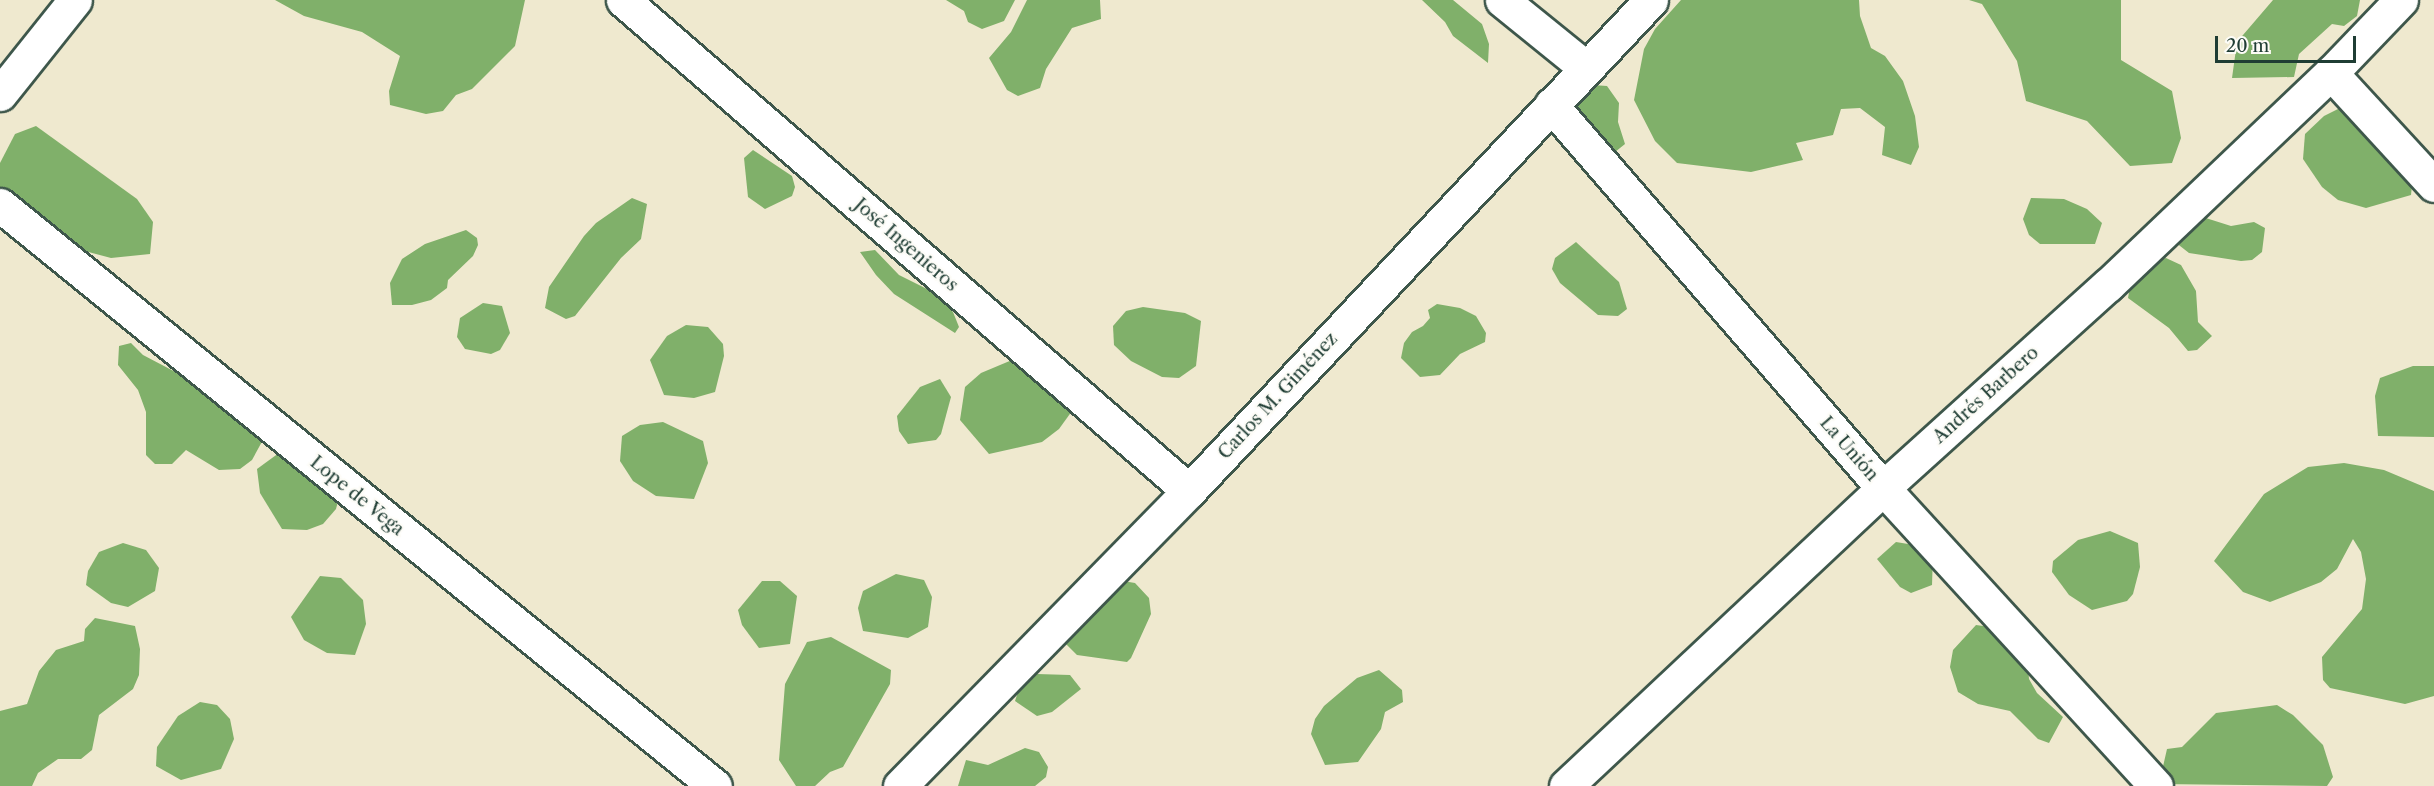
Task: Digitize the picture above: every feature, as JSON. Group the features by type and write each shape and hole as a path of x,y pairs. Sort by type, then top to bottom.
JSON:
{"street":[{"path":"0,94 75,0"},
{"name":"José Ingenieros","path":"623,0 1189,491"},
{"path":"1502,0 1586,68"},
{"name":"Carlos M. Giménez","path":"900,786 1189,491 1651,0"},
{"name":"Andrés Barbero","path":"1566,786 1883,488 2108,285 2331,73 2402,0"},
{"path":"2331,73 2434,185"},
{"name":"La Unión","path":"1551,105 1883,488 2156,786"},
{"name":"Lope de Vega","path":"0,205 715,786"}],"green space":[{"path":"275,0 525,0 515,46 472,89 456,95 443,111 426,114 390,105 389,91 400,56 362,32 304,16"},
{"path":"946,0 1015,0 1004,21 982,29 968,22 964,11"},
{"path":"1027,0 1100,0 1101,19 1072,28 1046,69 1040,88 1018,96 1007,90 989,58 1011,32"},
{"path":"1422,0 1453,0 1482,24 1489,44 1488,63 1453,36 1445,22"},
{"path":"1681,0 1859,0 1860,16 1871,48 1885,56 1903,81 1915,116 1919,147 1911,165 1882,155 1885,127 1860,108 1841,109 1833,135 1796,143 1803,160 1751,172 1677,163 1655,141 1634,100 1644,49 1655,29"},
{"path":"1969,0 2121,0 2121,60 2172,91 2181,138 2172,163 2130,166 2087,121 2026,101 2017,61 1982,4"},
{"path":"2273,0 2360,0 2357,16 2344,26 2332,24 2299,54 2294,77 2232,78 2237,42"},
{"path":"1593,85 1607,86 1619,103 1618,122 1625,144 1610,156 1563,123 1576,96"},
{"path":"2342,107 2380,111 2397,119 2417,139 2411,195 2366,208 2338,200 2322,187 2303,159 2305,134 2324,116"},
{"path":"36,126 137,199 153,222 150,254 111,258 81,250 0,205 0,163 15,134"},
{"path":"753,150 792,176 795,187 792,196 765,209 748,197 744,158"},
{"path":"632,198 647,204 641,239 621,258 575,316 566,319 545,308 549,287 584,236 596,223"},
{"path":"2031,198 2064,199 2087,209 2102,223 2095,244 2040,244 2029,235 2023,219"},
{"path":"2190,213 2231,226 2254,222 2265,228 2262,252 2252,260 2241,261 2189,253 2175,242"},
{"path":"466,230 477,238 478,245 473,256 448,280 447,288 431,300 412,305 392,305 390,283 402,259 425,244"},
{"path":"1576,242 1619,282 1627,309 1618,316 1598,315 1560,283 1552,269 1555,258"},
{"path":"875,250 899,275 939,295 953,312 959,327 955,333 894,294 876,275 860,252"},
{"path":"2166,258 2181,265 2196,291 2198,322 2212,336 2197,350 2188,351 2169,328 2128,298 2131,281 2143,265"},
{"path":"483,303 502,306 510,333 500,350 491,354 465,349 457,337 460,318"},
{"path":"1437,304 1460,308 1476,316 1486,333 1485,342 1460,354 1440,375 1420,377 1401,358 1404,343 1412,332 1423,326 1430,318 1428,310"},
{"path":"1143,307 1185,313 1201,321 1196,366 1179,378 1162,377 1131,361 1114,345 1113,326 1126,311"},
{"path":"686,325 708,327 723,344 724,356 715,392 694,398 664,395 650,360 667,336"},
{"path":"131,343 143,355 206,388 264,438 252,460 240,469 219,470 186,450 172,464 155,464 146,455 146,412 138,390 118,365 119,346"},
{"path":"1012,360 1038,373 1072,411 1059,429 1042,442 989,454 960,420 965,387 981,373"},
{"path":"2413,366 2434,366 2434,437 2378,436 2375,396 2380,378"},
{"path":"940,379 951,397 941,434 936,440 908,444 899,431 897,416 920,387"},
{"path":"663,422 703,441 708,463 694,499 656,496 633,481 620,461 622,436 640,425"},
{"path":"283,450 345,475 336,509 323,524 307,530 282,529 260,493 257,469"},
{"path":"2344,463 2384,470 2434,491 2434,696 2405,704 2330,688 2323,680 2322,657 2362,609 2366,579 2361,552 2353,539 2337,569 2321,582 2270,602 2243,592 2214,561 2264,494 2308,467"},
{"path":"2110,531 2138,543 2140,567 2133,594 2127,601 2092,610 2069,595 2052,572 2053,561 2078,540"},
{"path":"1896,542 1920,546 1933,555 1932,585 1911,593 1900,587 1877,559"},
{"path":"123,543 146,550 159,568 155,591 128,607 111,603 86,585 88,571 99,552"},
{"path":"896,574 924,580 932,597 928,627 908,638 863,631 858,608 863,591"},
{"path":"320,576 341,578 363,600 366,624 355,655 327,653 304,640 291,617"},
{"path":"762,581 780,581 797,596 790,644 759,648 742,625 738,610"},
{"path":"1123,581 1135,583 1149,598 1151,614 1131,658 1127,662 1077,655 1065,643 1071,636 1076,620 1093,615"},
{"path":"95,618 135,626 140,649 139,675 133,689 99,715 92,750 81,759 58,759 38,773 32,786 0,786 0,711 27,704 39,671 56,650 84,641 85,629"},
{"path":"1976,625 2012,630 2027,654 2029,679 2037,693 2063,717 2049,743 2038,739 2010,711 1978,704 1958,692 1950,667 1953,650"},
{"path":"831,637 891,670 890,684 843,767 830,772 815,786 796,786 779,760 785,684 807,642"},
{"path":"1379,670 1402,690 1403,702 1385,712 1381,729 1358,762 1325,765 1311,734 1315,719 1324,706 1357,678"},
{"path":"1037,674 1070,675 1081,689 1052,712 1037,716 1015,701 1020,686"},
{"path":"200,702 217,705 230,719 234,739 221,769 181,780 156,766 157,747 178,716"},
{"path":"2277,705 2293,715 2323,745 2333,777 2327,786 2159,784 2167,749 2182,747 2216,713"},
{"path":"1025,748 1039,752 1048,767 1046,777 1035,786 958,786 966,760 988,765"}]}
